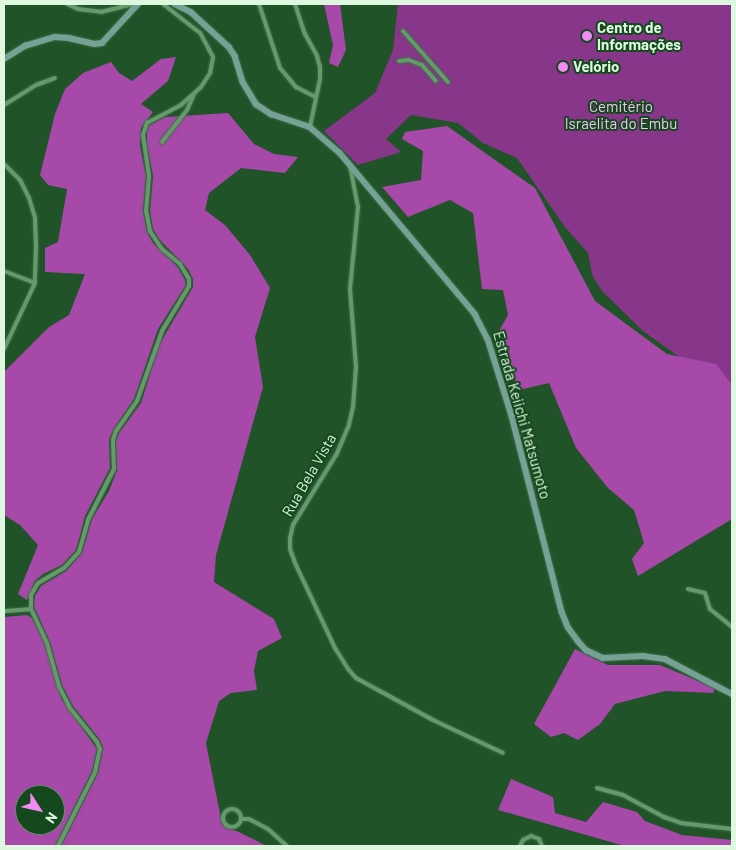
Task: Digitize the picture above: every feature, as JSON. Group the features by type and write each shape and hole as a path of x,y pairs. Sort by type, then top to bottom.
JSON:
{"main road":[{"path":"4,59 24,46 56,37 102,44 136,4"},
{"name":"Estrada Keiichi Matsumoto","path":"175,4 191,12 229,47 235,56 243,82 256,104 271,114 310,126 350,164 454,289 484,329 512,416 562,612 568,627 578,641 586,650 603,658 643,656 665,659 732,694"}],"street":[{"path":"67,4 78,9 101,12 136,4"},
{"path":"58,846 95,772 100,749 97,742 64,697 47,643 31,609 31,595 38,583 64,568 79,552 89,518 114,469 113,440 116,431 137,401 162,331 189,286 189,280 180,264 156,241 150,230 146,211 149,176 143,135 147,123 180,105 202,87 213,65 210,49 191,25 163,4"},
{"path":"258,4 274,56 280,68 296,87 316,97"},
{"path":"296,4 305,34 317,56 320,66 310,126"},
{"path":"403,32 448,82"},
{"path":"399,61 409,60 422,65 436,81"},
{"path":"4,105 36,85 55,78"},
{"path":"162,142 188,110 194,94"},
{"path":"4,164 20,180 33,212 36,248 35,284 4,350"},
{"name":"Rua Bela Vista","path":"350,164 358,214 350,289 356,367 353,407 349,425 336,455 293,524 290,549 335,648 356,678 407,706 503,753"},
{"path":"4,271 35,284"},
{"path":"688,589 705,593 710,609 732,628"},
{"path":"4,611 31,609"},
{"path":"597,788 623,795 664,817 681,822 732,829"},
{"path":"232,809 237,811 241,819 238,824 230,827 225,824 223,818 227,811 232,809"},
{"path":"241,819 250,819 268,829 288,846"},
{"path":"520,846 524,840 531,836 539,839 542,846"}],"green space":[{"name":"Cemitério Israelita do Embu","path":"398,4 732,4 732,402 724,389 643,331 602,291 592,275 588,253 565,227 517,158 483,143 458,123 411,115 386,139 401,152 358,165 324,131 375,93 393,50"}],"shaded area":[{"path":"324,4 340,4 346,50 338,67 329,63 333,45"},
{"path":"176,57 168,81 141,104 153,112 141,128 140,146 146,176 143,211 147,232 153,243 177,266 186,285 158,329 134,399 113,430 109,440 110,468 85,516 76,550 62,565 43,574 35,581 27,600 18,594 38,545 20,525 4,515 4,372 49,327 69,315 85,274 45,272 45,248 58,242 67,189 48,185 40,175 55,114 65,89 83,73 111,62 119,73 132,81 161,59"},
{"path":"228,113 254,144 274,154 298,157 285,173 241,168 209,193 205,210 225,225 250,255 270,288 255,337 263,387 216,555 214,582 274,619 282,638 258,651 254,671 257,690 231,693 219,701 206,743 222,824 267,846 61,846 98,773 103,748 100,740 73,706 62,685 50,642 34,607 35,596 41,586 66,571 82,553 92,519 109,491 117,470 116,441 119,433 141,403 159,345 193,287 193,279 188,269 159,239 153,229 150,211 153,176 147,145 147,130 150,125 165,117"},
{"path":"447,126 535,188 595,301 667,354 716,364 732,385 732,519 638,576 632,559 644,543 634,510 608,488 576,448 549,383 519,390 499,331 508,315 503,290 482,289 473,213 450,200 408,217 382,187 421,180 423,151 402,139 405,132"},
{"path":"27,615 32,618 45,644 61,698 97,749 92,771 65,826 65,785 15,785 15,835 60,835 55,846 4,846 4,617"},
{"path":"575,649 608,665 660,665 715,688 713,693 665,691 615,704 600,724 578,740 564,733 551,737 534,724"},
{"path":"511,779 553,797 555,813 586,822 603,802 637,812 645,821 682,835 732,840 732,846 625,846 498,810"}],"place":[{"name":"Centro de Informações","path":"587,36"},
{"name":"Velório","path":"563,67"}]}
